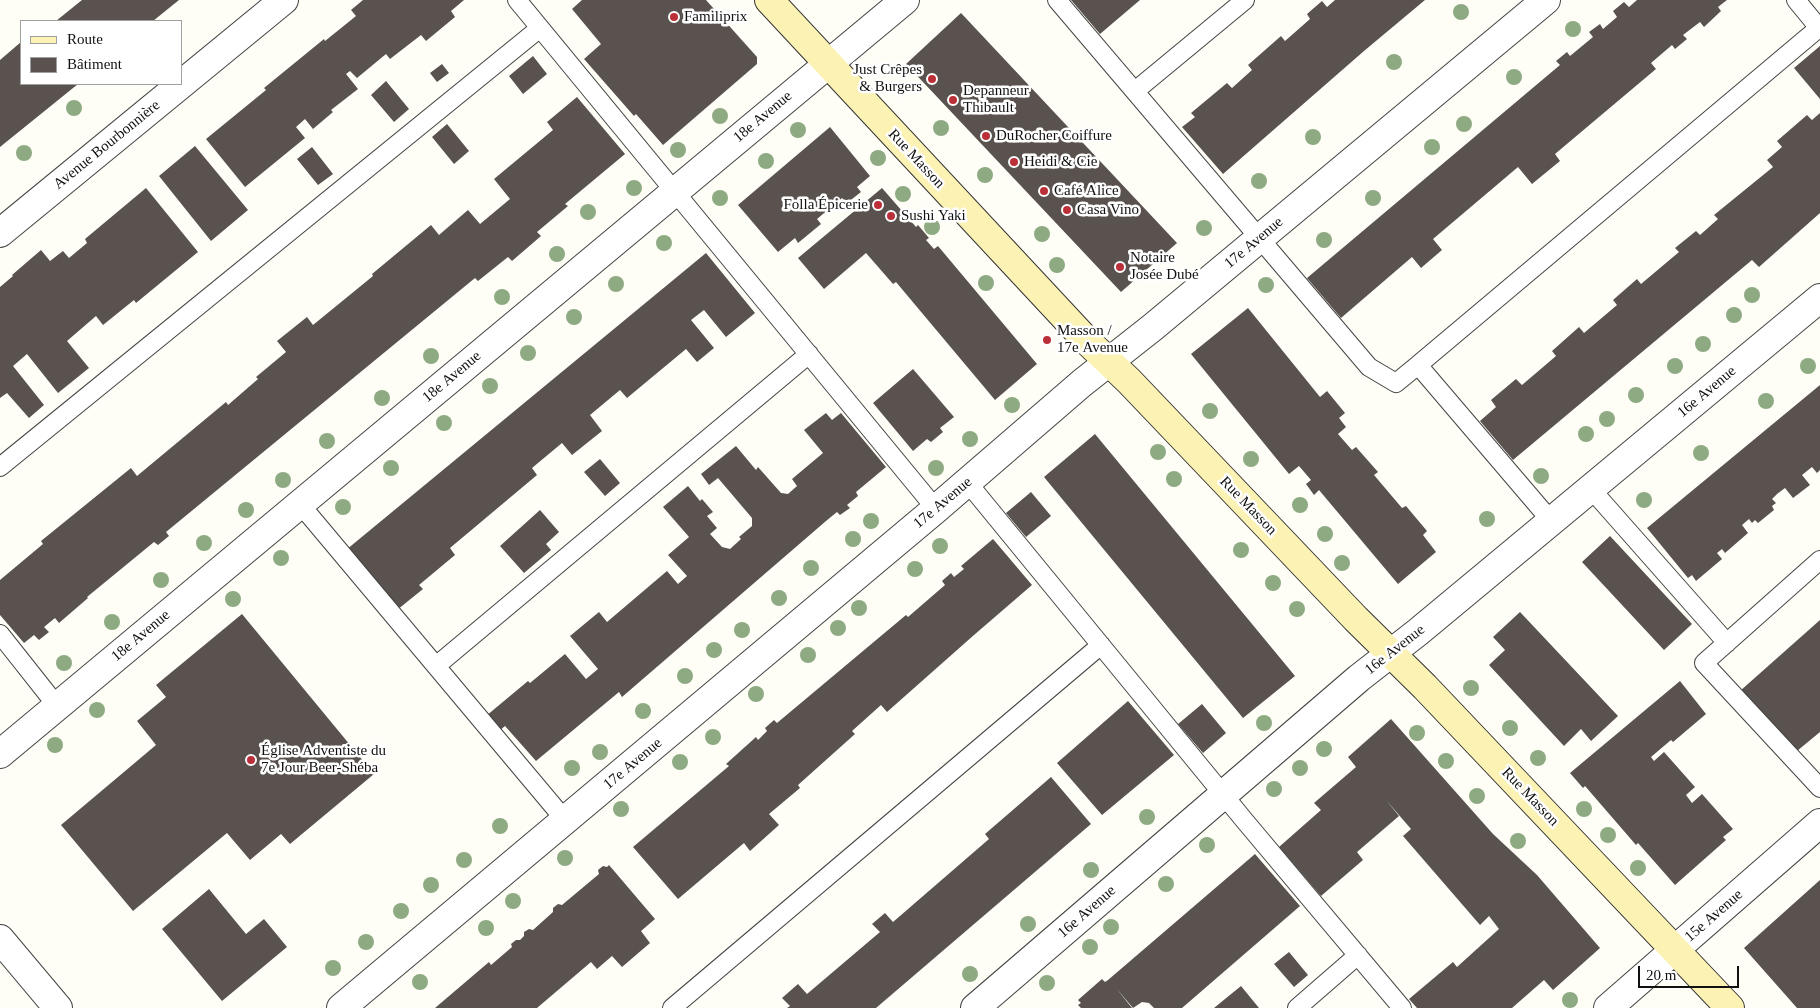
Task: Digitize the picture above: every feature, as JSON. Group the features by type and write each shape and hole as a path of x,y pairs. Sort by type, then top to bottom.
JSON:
{"street":[{"name":"Avenue Bourbonnière","path":"182,84 284,0"},
{"name":"Rue Masson","path":"769,0 1108,362 1129,381 1391,653 1730,1008"},
{"name":"18e Avenue","path":"0,754 905,0"},
{"name":"17e Avenue","path":"341,1008 968,483 1082,383 1546,0"},
{"name":"Avenue Bourbonnière","path":"0,233 180,85"},
{"name":"16e Avenue","path":"975,1008 1359,678 1552,522 1820,298"},
{"name":"15e Avenue","path":"1608,1008 1820,823"},
{"path":"0,938 58,1008"}],"lane":[{"path":"517,0 936,509"},
{"path":"1057,0 1369,367 1396,383 1820,27 1796,0"},
{"path":"1135,91 1245,0"},
{"path":"0,467 540,28"},
{"path":"436,666 808,354"},
{"path":"1418,365 1552,522"},
{"path":"968,483 1402,1008"},
{"path":"1591,489 1727,643"},
{"path":"300,504 565,820"},
{"path":"1820,560 1704,663 1820,788"},
{"path":"0,634 57,706"},
{"path":"672,1008 1101,645"},
{"path":"1297,1008 1358,955"}],"building":[{"path":"82,0 179,0 154,20 57,20"},
{"path":"363,0 464,0 451,11 455,17 426,41 421,35 390,59 386,54 357,78 350,71 346,74 358,89 331,110 333,112 313,129 305,119 296,127 305,138 245,187 206,139 266,90 264,88 324,39 325,41 356,16 351,10"},
{"path":"582,0 706,0 757,57 757,64 663,145 636,114 634,116 584,59 601,44 572,9"},
{"path":"1071,0 1140,0 1100,34"},
{"path":"1335,0 1425,0 1223,174 1182,127 1195,117 1191,113 1227,83 1232,88 1252,70 1248,65 1281,36 1285,41 1310,19 1307,14 1322,1 1327,7"},
{"path":"1637,0 1727,0 1718,7 1721,11 1704,27 1700,22 1683,35 1687,39 1675,49 1672,45 1651,63 1656,69 1555,154 1560,161 1532,184 1518,167 1433,239 1442,250 1421,268 1412,257 1341,318 1307,278 1560,65 1556,61 1567,52 1570,56 1593,37 1589,32 1600,24 1603,29 1617,17 1613,11 1624,2 1629,7"},
{"path":"961,13 1177,243 1121,292 906,64"},
{"path":"20,43 20,85 77,85 0,147 0,60"},
{"path":"1820,46 1820,99 1794,68"},
{"path":"533,56 547,74 523,94 509,76"},
{"path":"442,64 449,73 437,82 430,73"},
{"path":"386,81 409,109 394,122 371,95"},
{"path":"577,97 625,154 565,204 568,206 537,232 541,236 512,261 508,257 478,281 475,278 166,532 169,536 158,545 154,542 87,597 59,623 55,618 44,627 49,632 39,640 34,635 24,643 0,615 0,580 43,544 41,541 131,468 137,476 226,402 228,405 258,379 256,377 286,352 277,341 307,317 313,325 431,225 439,235 468,210 480,224 510,199 494,179 553,130 547,122"},
{"path":"1820,113 1820,213 1759,267 1752,260 1513,460 1480,421 1496,407 1491,400 1516,379 1522,385 1556,356 1552,351 1579,327 1584,333 1617,305 1613,300 1637,279 1641,284 1679,252 1675,248 1696,231 1700,235 1718,219 1714,215 1773,167 1767,160 1782,147 1777,141 1807,115 1812,120"},
{"path":"447,124 469,151 454,164 432,137"},
{"path":"830,127 870,176 857,187 861,192 847,203 842,198 817,219 821,224 798,243 795,238 778,252 738,205"},
{"path":"195,146 248,210 211,241 159,176"},
{"path":"312,147 333,174 318,185 297,159"},
{"path":"146,188 198,252 136,303 134,300 103,325 96,316 67,341 89,368 58,393 27,354 13,366 44,405 29,418 7,393 0,398 0,287 41,250 50,261 63,251 69,258 87,243 85,239"},
{"path":"882,188 916,227 918,225 929,238 926,240 934,249 938,246 1037,364 995,400 896,282 893,284 866,253 824,289 798,258"},
{"path":"706,253 755,313 726,337 704,310 691,320 714,348 697,362 686,349 627,398 620,390 590,415 602,431 572,455 562,443 532,468 537,475 450,548 455,555 419,585 423,589 397,610 346,550"},
{"path":"1248,308 1320,397 1327,391 1345,413 1339,418 1346,427 1338,434 1352,450 1356,447 1378,472 1374,475 1402,508 1406,506 1427,531 1423,535 1436,552 1398,584 1319,490 1314,495 1306,484 1311,480 1299,466 1289,474 1191,354"},
{"path":"913,369 954,417 940,428 943,432 931,442 927,439 913,451 873,403"},
{"path":"1820,385 1820,470 1817,473 1812,467 1802,475 1810,485 1793,498 1785,488 1777,494 1772,499 1776,503 1772,506 1774,510 1758,523 1755,520 1752,523 1749,519 1742,525 1748,533 1725,553 1722,549 1717,553 1722,559 1696,581 1692,575 1688,578 1647,528"},
{"path":"826,413 832,420 841,413 886,467 856,492 858,496 847,505 850,508 840,515 837,512 622,697 619,692 536,761 505,726 499,731 486,716 528,681 530,683 565,654 586,679 598,669 570,636 599,612 607,622 667,571 678,584 687,576 668,555 689,537 663,507 688,486 700,501 702,499 713,512 707,516 717,528 710,534 722,547 730,549 741,539 739,537 752,526 752,518 718,478 709,485 701,474 736,446 756,470 758,467 781,493 788,494 797,486 792,479 823,453 804,430"},
{"path":"1095,434 1295,676 1243,718 1044,477"},
{"path":"600,459 620,483 605,496 584,472"},
{"path":"1031,492 1051,516 1026,537 1006,513"},
{"path":"540,510 559,532 546,544 551,550 524,573 500,546"},
{"path":"1610,536 1692,624 1664,650 1582,562"},
{"path":"993,539 1032,585 887,712 881,705 852,731 855,734 798,785 800,788 769,814 779,825 750,851 744,843 678,899 633,847 729,766 726,764 756,737 758,740 767,731 765,728 774,720 777,723 906,615 908,617 945,585 942,581 951,573 954,577 964,569 961,566"},
{"path":"1520,612 1618,716 1591,741 1581,729 1564,746 1489,665 1505,650 1493,637"},
{"name":"Église Adventiste du 7e Jour Beer-Shéba","path":"242,614 374,774 290,844 281,834 250,860 227,833 133,911 61,825 156,745 137,721 166,697 156,685"},
{"path":"1820,620 1820,732 1797,751 1740,691"},
{"path":"1680,681 1706,714 1673,742 1671,740 1651,757 1654,761 1664,752 1695,787 1686,795 1692,803 1702,794 1733,829 1723,837 1726,840 1675,885 1638,843 1636,845 1585,786 1583,788 1570,773"},
{"path":"1128,701 1174,755 1102,815 1057,763"},
{"path":"1202,704 1226,733 1203,753 1178,724"},
{"path":"1391,719 1493,834 1537,875 1600,948 1553,990 1544,980 1512,1008 1417,1008 1409,999 1453,962 1457,967 1499,929 1489,916 1480,925 1403,836 1411,829 1386,800 1399,816 1357,852 1363,860 1321,896 1279,847 1321,810 1314,803 1356,767 1348,757"},
{"path":"1051,777 1091,824 876,1008 787,1008 790,1006 782,998 798,984 807,994 880,932 872,924 885,913 893,922 989,839 985,834"},
{"path":"1255,854 1300,906 1182,1008 1154,1008 1149,1003 1142,1002 1133,1008 1116,988 1132,1008 1081,1008 1078,1005 1081,1003 1078,1000 1102,979 1105,982 1108,980"},
{"path":"609,865 655,919 641,931 650,943 622,967 612,956 597,969 591,962 537,1008 435,1008 489,962 491,965 512,947 511,944 524,936 524,932 529,929 533,930 553,912 553,908 558,904 562,905 599,874 598,870 603,866 607,867"},
{"path":"1820,880 1820,1008 1797,1008 1744,948"},
{"path":"209,889 246,934 264,919 287,947 222,1001 162,929"},
{"path":"1289,952 1308,975 1294,987 1274,964"},
{"path":"1241,986 1259,1008 1214,1008 1225,999"}],"place":[{"name":"Familiprix","path":"674,17"},
{"name":"Just Crêpes & Burgers","path":"932,79"},
{"name":"Depanneur Thibault","path":"953,100"},
{"name":"DuRocher Coiffure","path":"986,136"},
{"name":"Heidi & Cie","path":"1014,162"},
{"name":"Café Alice","path":"1044,191"},
{"name":"Folla Épicerie","path":"878,205"},
{"name":"Casa Vino","path":"1067,210"},
{"name":"Sushi Yaki","path":"891,216"},
{"name":"Notaire Josée Dubé","path":"1120,267"},
{"name":"Masson / 17e Avenue","path":"1047,340"},
{"name":"Église Adventiste du 7e Jour Beer-Shéba","path":"251,760"}]}
